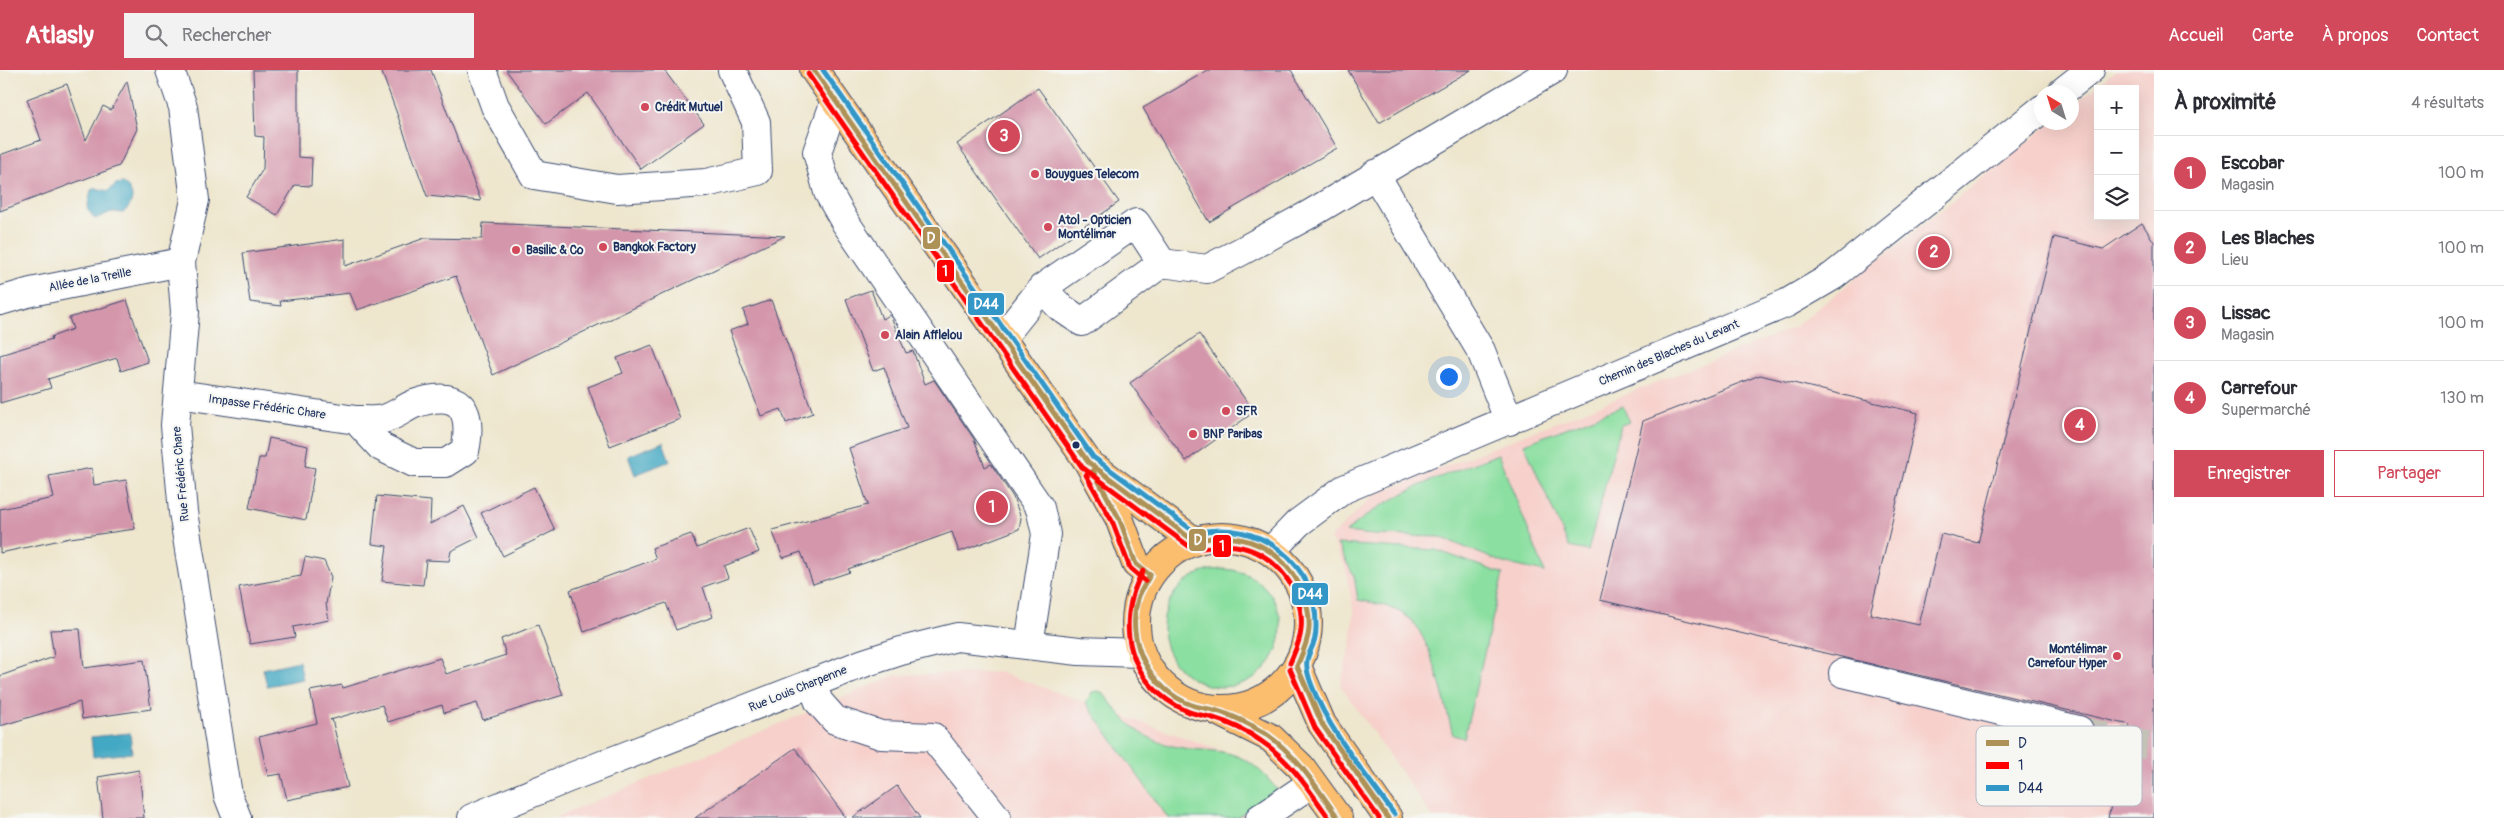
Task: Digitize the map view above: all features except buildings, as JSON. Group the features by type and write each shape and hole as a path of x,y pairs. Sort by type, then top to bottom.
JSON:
{"main road":[{"path":"814,70 1003,337 1088,462 1119,518 1136,564 1150,575"},
{"path":"1088,462 1194,541"},
{"path":"1217,711 1244,708 1268,698 1288,680 1297,666 1309,632 1307,604 1300,584 1287,566 1270,551 1246,540 1220,536 1194,541 1169,555 1150,575 1138,599 1135,626 1140,653 1152,675 1170,693 1192,705 1217,711 1272,738 1301,767 1338,818"},
{"path":"1297,666 1322,724 1388,818"}],"street":[{"name":"Rue Frédéric Chare","path":"170,70 183,107 195,200 181,262 185,312 176,425 183,512 228,795 237,818"},
{"path":"482,70 495,106 534,176 617,189 706,183 758,171 756,122 732,70"},
{"path":"1037,294 1082,322 1162,263 1207,269 1310,214 1554,70"},
{"path":"2071,85 2090,70"},
{"path":"835,101 817,152 828,192 845,222 1040,508 1046,534 1029,645"},
{"name":"Chemin des Blaches du Levant","path":"1270,551 1298,523 1344,489 1787,303 1833,276 2034,115"},
{"path":"1375,174 1481,351 1509,421"},
{"path":"1003,337 1037,294 1136,223 1162,263"},
{"name":"Allée de la Treille","path":"0,301 31,292 181,262"},
{"name":"Impasse Frédéric Chare","path":"178,394 356,420"},
{"name":"Rue Louis Charpenne","path":"472,818 566,779 901,650 957,637 1079,651 1140,653"},
{"path":"1843,673 2062,726"},
{"path":"812,684 819,702 835,720 881,735 933,737 997,818"},
{"path":"1260,818 1312,783"}],"shaded area":[{"path":"2116,70 2154,70 2154,818 1433,818 1340,685 1351,644 1354,613 1345,566 1330,538 1374,495 1793,328 2042,130 2079,130 2079,100 2094,88 2094,220 2139,220 2139,85 2098,85"},
{"path":"999,672 1248,760 1289,818 555,818 896,675"}],"green space":[{"path":"1623,406 1630,422 1621,425 1588,551 1569,547 1524,444"},
{"path":"1498,454 1545,572 1503,563 1440,537 1373,535 1346,532 1381,506 1419,486"},
{"path":"1337,544 1436,550 1503,574 1464,738 1453,735 1432,658 1419,630 1411,620 1400,612 1386,606 1358,600 1354,576"},
{"path":"1222,569 1245,573 1264,586 1277,605 1281,628 1277,651 1264,670 1245,683 1222,687 1199,683 1180,670 1167,651 1163,628 1167,605 1180,586 1199,573"},
{"path":"1098,691 1103,693 1130,724 1150,738 1169,745 1217,751 1246,760 1261,772 1277,790 1237,818 1168,818 1086,703 1092,692"}],"water":[{"path":"123,183 130,190 132,198 127,209 123,213 111,212 95,219 87,209 91,190 96,188 108,191 116,184"},
{"path":"663,442 670,461 635,475 628,456"},
{"path":"299,661 303,679 267,686 263,669"},
{"path":"130,733 132,753 93,757 91,737"}],"tunnel":[{"path":"2142,744 2154,747"}],"transit line":[{"name":"D","path":"814,70 1088,462 1194,541 1211,538 1229,538 1255,543 1281,560 1291,572 1305,599 1309,629 1305,648 1297,666"},
{"name":"D44","path":"823,70 1093,457 1196,533 1219,530 1241,532 1262,539 1280,550 1295,565 1307,583 1314,604 1315,637 1307,660 1308,675 1312,686 1338,736 1394,814"},
{"name":"1","path":"808,74 1082,467 1190,547 1201,548 1230,545 1250,550 1263,556 1285,576 1298,601 1301,615 1299,639 1290,663"},
{"name":"D","path":"1093,471 1119,518 1136,564 1150,575"},
{"name":"1","path":"1086,475 1112,521 1130,568 1145,581"},
{"name":"1","path":"1143,571 1134,591 1129,612 1128,632 1132,652 1140,670 1151,686 1167,700 1187,711 1232,725 1250,734 1271,749 1290,766 1329,818"},
{"name":"D","path":"1150,575 1138,599 1135,631 1138,647 1144,662 1153,676 1177,698 1195,706 1234,717 1260,730 1277,742 1306,773 1338,818"},
{"name":"D","path":"1297,666 1322,724 1388,818"},
{"name":"1","path":"1290,669 1315,728 1379,818"}],"place":[{"name":"Crédit Mutuel","path":"645,107"},
{"name":"Lissac","path":"1004,136"},
{"name":"Bouygues Telecom","path":"1035,174"},
{"name":"Atol - Opticien Montélimar","path":"1048,227"},
{"name":"Bangkok Factory","path":"603,247"},
{"name":"Basilic & Co","path":"516,250"},
{"name":"Les Blaches","path":"1934,252"},
{"name":"Alain Afflelou","path":"885,335"},
{"name":"SFR","path":"1226,411"},
{"name":"Carrefour","path":"2080,425"},
{"name":"BNP Paribas","path":"1193,434"},
{"name":"Escobar","path":"992,507"},
{"name":"Montélimar Carrefour Hyper","path":"2117,656"}]}
